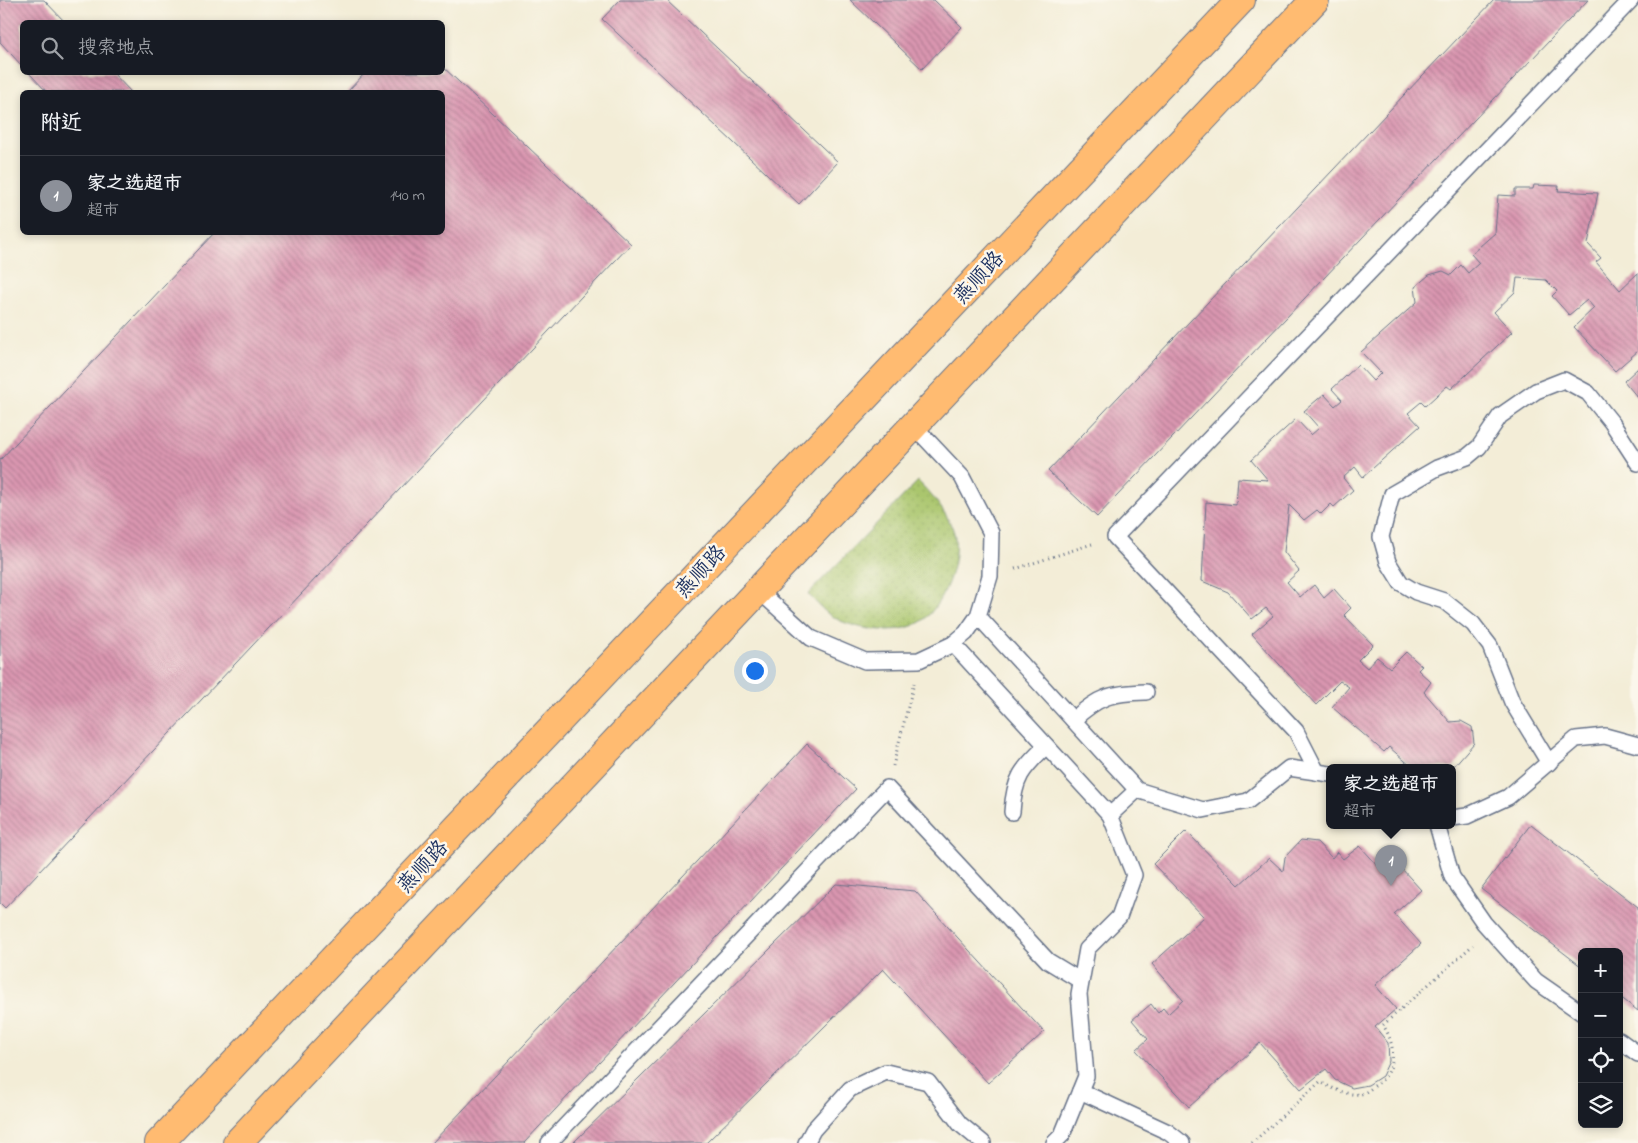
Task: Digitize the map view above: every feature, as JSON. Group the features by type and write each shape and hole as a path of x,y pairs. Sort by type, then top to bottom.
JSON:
{"main road":[{"name":"燕顺路","path":"159,1143 1241,0"},
{"path":"237,1143 1315,0"}],"lane":[{"path":"1323,773 1296,731 1115,537 1631,0"},
{"path":"1549,763 1512,702 1490,646 1474,624 1444,601 1416,592 1401,583 1388,562 1381,537 1385,515 1392,494 1436,468 1467,458 1479,447 1500,416 1536,391 1564,380 1588,394 1612,423 1638,463"},
{"path":"758,590 811,638 865,661 919,660 953,644 966,633 978,616 990,576 991,533 962,477 913,425"},
{"path":"978,616 1137,790 1203,810 1248,801 1289,768 1323,773"},
{"path":"953,644 1110,815 1134,876 1119,917 1086,949 1079,994 1086,1076 1062,1135 1054,1143"},
{"path":"1073,720 1092,702 1118,693 1146,692"},
{"path":"1456,817 1467,816 1508,797 1576,739 1605,736 1638,745"},
{"path":"1012,812 1013,789 1025,766 1046,746"},
{"path":"549,1143 887,788 1048,961 1081,981"},
{"path":"1110,815 1137,790"},
{"path":"1438,829 1452,877 1490,930 1536,980 1578,1010"},
{"path":"1623,1043 1638,1054"},
{"path":"806,1143 813,1130 850,1089 886,1072 928,1082 960,1124 983,1143"},
{"path":"1080,1091 1168,1132 1182,1143"}],"path":[{"path":"990,576 1115,537"},
{"path":"887,788 919,660"},
{"path":"1252,1143 1320,1082 1338,1091 1362,1094 1384,1080 1394,1060 1389,1034 1383,1025 1490,930"}],"green space":[{"path":"918,481 946,515 955,538 955,558 952,571 945,590 935,607 922,621 900,629 887,630 860,627 836,619 827,613 808,594"}],"building":[{"path":"0,0 44,0 63,20 20,20 20,64 0,42"},
{"path":"620,0 666,0 838,162 799,204 602,19"},
{"path":"850,0 934,0 962,27 922,69"},
{"path":"1494,0 1588,0 1097,517 1048,471"},
{"path":"445,69 631,244 5,908 0,903 0,460 212,235 445,235 445,90 349,90 363,75 445,75"},
{"path":"31,75 115,75 129,90 45,90"},
{"path":"1534,185 1559,186 1558,191 1598,193 1588,244 1601,258 1596,262 1620,290 1638,273 1638,351 1615,371 1574,327 1594,308 1587,300 1569,315 1552,296 1557,291 1546,280 1517,278 1515,292 1494,312 1512,332 1451,389 1447,386 1425,406 1421,402 1408,413 1420,426 1363,477 1355,467 1343,478 1353,490 1334,507 1331,504 1321,514 1317,510 1304,520 1289,505 1284,552 1299,571 1287,582 1300,597 1314,585 1324,598 1334,589 1351,608 1344,615 1373,645 1358,660 1367,668 1377,657 1390,668 1406,652 1422,666 1418,670 1431,682 1424,692 1450,722 1461,721 1472,727 1474,743 1456,764 1409,764 1389,747 1384,752 1332,707 1349,687 1340,681 1316,705 1252,634 1273,616 1266,608 1252,619 1228,592 1202,581 1206,502 1236,505 1238,478 1268,480 1251,460 1296,419 1311,435 1319,428 1304,411 1324,394 1335,406 1342,400 1332,389 1358,365 1373,381 1381,373 1361,352 1417,302 1415,287 1429,275 1443,271 1451,275 1461,265 1468,273 1479,263 1471,254 1495,233 1498,195 1515,196 1515,189 1533,189"},
{"path":"1638,368 1638,398 1624,381"},
{"path":"807,744 856,789 524,1143 432,1143"},
{"path":"1531,824 1638,907 1638,1011 1623,999 1623,948 1578,948 1578,964 1481,889"},
{"path":"1186,831 1239,885 1269,858 1283,871 1285,857 1301,840 1317,842 1332,858 1337,852 1343,859 1360,846 1380,868 1392,858 1421,890 1394,914 1421,944 1375,985 1396,1009 1375,1027 1388,1043 1389,1061 1382,1076 1368,1085 1352,1088 1335,1080 1326,1069 1301,1089 1260,1043 1189,1107 1136,1050 1148,1039 1132,1020 1151,1004 1158,1013 1163,1008 1168,1014 1183,1000 1152,964 1204,917 1153,864"},
{"path":"836,884 915,891 1044,1032 988,1083 883,969 706,1143 573,1143"}],"place":[{"name":"家之选超市","path":"1391,886"}]}
